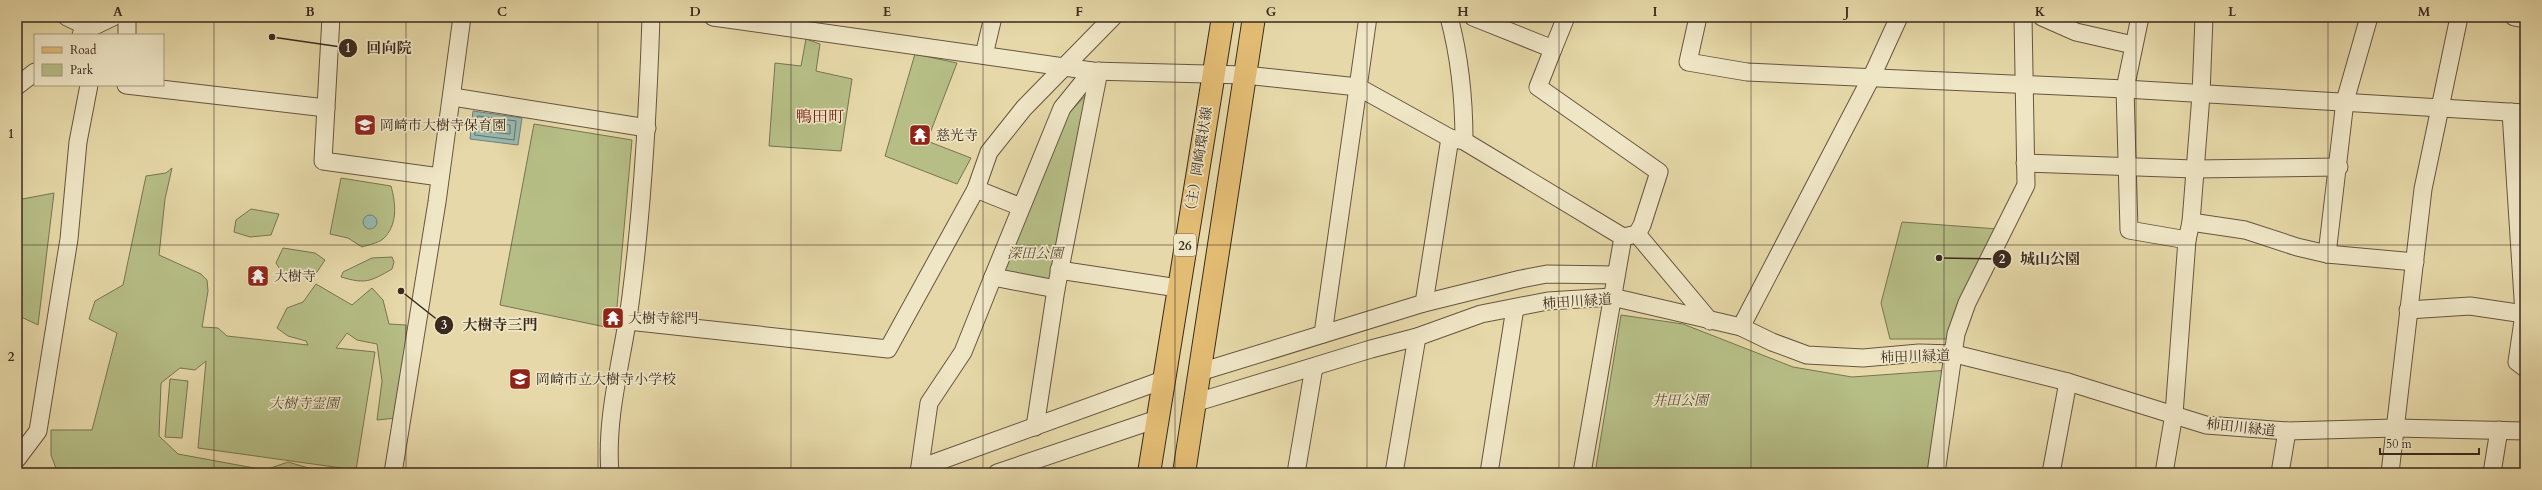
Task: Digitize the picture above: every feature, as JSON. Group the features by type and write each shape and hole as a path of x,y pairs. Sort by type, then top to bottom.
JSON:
{"main road":[{"name":"（主）岡崎環状線","path":"1149,473 1212,73 1223,17"},
{"path":"1184,473 1254,17"}],"street":[{"path":"67,17 89,29 113,17"},
{"path":"127,17 127,34"},
{"path":"331,17 323,161 440,177"},
{"path":"393,473 440,177 462,17"},
{"path":"610,473 613,405 628,321 641,219 648,128 651,17"},
{"path":"713,17 1096,71 1245,75 1358,87 1630,236 1710,320"},
{"path":"984,55 993,17"},
{"path":"628,321 888,349 976,189 989,152 1024,108 1067,67 1113,17"},
{"path":"1323,334 1368,17"},
{"path":"1424,303 1464,104 1457,48 1449,17"},
{"path":"1473,17 1553,49"},
{"path":"1566,17 1538,87 1659,172 1642,225 1630,236 1616,274 1582,473"},
{"path":"1698,17 1688,62 1747,72 1872,76 2125,89 2201,96 2345,101 2518,112 2524,314 2517,362 2525,368"},
{"path":"1741,327 1872,76 1899,17"},
{"path":"1936,473 1955,354 1956,334 1967,303 2026,185 2023,17"},
{"path":"2042,17 2076,32 2133,45"},
{"path":"2140,17 2125,89 2129,166 2129,230 2187,240"},
{"path":"2164,473 2174,414 2187,240 2191,222 2201,96 2204,17"},
{"path":"2327,254 2339,167 2345,101 2369,17"},
{"path":"2390,473 2423,189 2459,17"},
{"path":"2514,17 2525,19"},
{"path":"1096,71 1062,108 963,352 929,403 919,471 1163,380"},
{"path":"1035,427 1059,270 1096,71"},
{"path":"17,86 34,73"},
{"path":"17,459 38,431 69,239 78,142 89,86"},
{"path":"135,86 326,108"},
{"path":"452,97 648,128"},
{"path":"2025,163 2129,166 2194,170 2339,167"},
{"path":"976,189 1021,207"},
{"path":"2191,222 2245,230 2297,248 2327,254 2415,262"},
{"path":"1059,270 1178,288"},
{"path":"1200,372 1424,303 1547,274 1616,274"},
{"path":"993,277 1056,289"},
{"name":"柿田川緑道","path":"1194,403 1417,337 1481,314 1548,301 1612,297 1741,327 1772,342 1807,355 1863,358 1919,354 1955,354 2068,382 2206,425 2287,431 2395,428 2525,431"},
{"path":"2408,310 2470,306 2524,314"},
{"path":"1489,473 1515,308"},
{"path":"1394,473 1417,337"},
{"path":"1296,473 1314,367"},
{"path":"2051,473 2068,382"},
{"path":"997,473 1030,467 1157,419"},
{"path":"2492,473 2498,430"},
{"path":"2280,473 2287,431"}],"green space":[{"path":"806,39 820,44 816,71 852,79 841,151 769,146 775,63 801,66"},
{"path":"915,54 957,63 927,141 971,158 957,184 885,156"},
{"name":"深田公園","path":"1093,88 1053,281 1003,272 1065,117"},
{"path":"534,124 632,140 615,329 500,305"},
{"name":"大樹寺霊園","path":"172,168 165,199 159,255 201,274 207,280 208,291 202,327 218,328 227,336 308,345 306,341 288,336 277,328 287,308 303,302 316,284 352,305 372,288 383,300 389,324 406,325 405,363 396,418 377,420 382,381 377,344 357,340 347,333 336,348 375,352 356,470 198,448 206,361 195,370 180,368 161,383 159,436 178,454 265,470 288,462 326,473 61,473 57,471 51,455 51,430 92,430 117,333 89,319 95,301 123,285 146,176 166,173"},
{"path":"341,178 391,186 395,207 393,221 388,233 383,239 376,243 362,247 348,238 330,234"},
{"path":"54,193 38,325 17,315 17,200"},
{"path":"251,209 279,214 271,235 250,237 234,232 236,220"},
{"path":"1902,222 1998,229 1947,339 1890,339 1881,303"},
{"path":"283,248 315,253 325,260 315,275 283,274 276,263"},
{"path":"392,257 394,262 392,269 373,279 356,281 341,277 343,272 372,258"},
{"name":"井田公園","path":"1621,315 1683,324 1793,367 1852,377 1950,370 1930,473 1595,473"},
{"path":"170,379 188,381 182,438 165,437"}],"water":[{"path":"473,111 522,118 518,145 470,139"},
{"path":"367,215 373,215 377,219 377,225 373,229 367,229 363,225 363,219"}],"place":[{"name":"回向院","path":"272,37"},
{"name":"岡崎市大樹寺保育園","path":"365,125"},
{"name":"慈光寺","path":"920,135"},
{"name":"城山公園","path":"1939,258"},
{"name":"大樹寺","path":"258,276"},
{"name":"大樹寺三門","path":"401,291"},
{"name":"大樹寺総門","path":"613,318"},
{"name":"岡崎市立大樹寺小学校","path":"520,379"}],"district":[{"name":"鴨田町","path":"820,116"}]}
